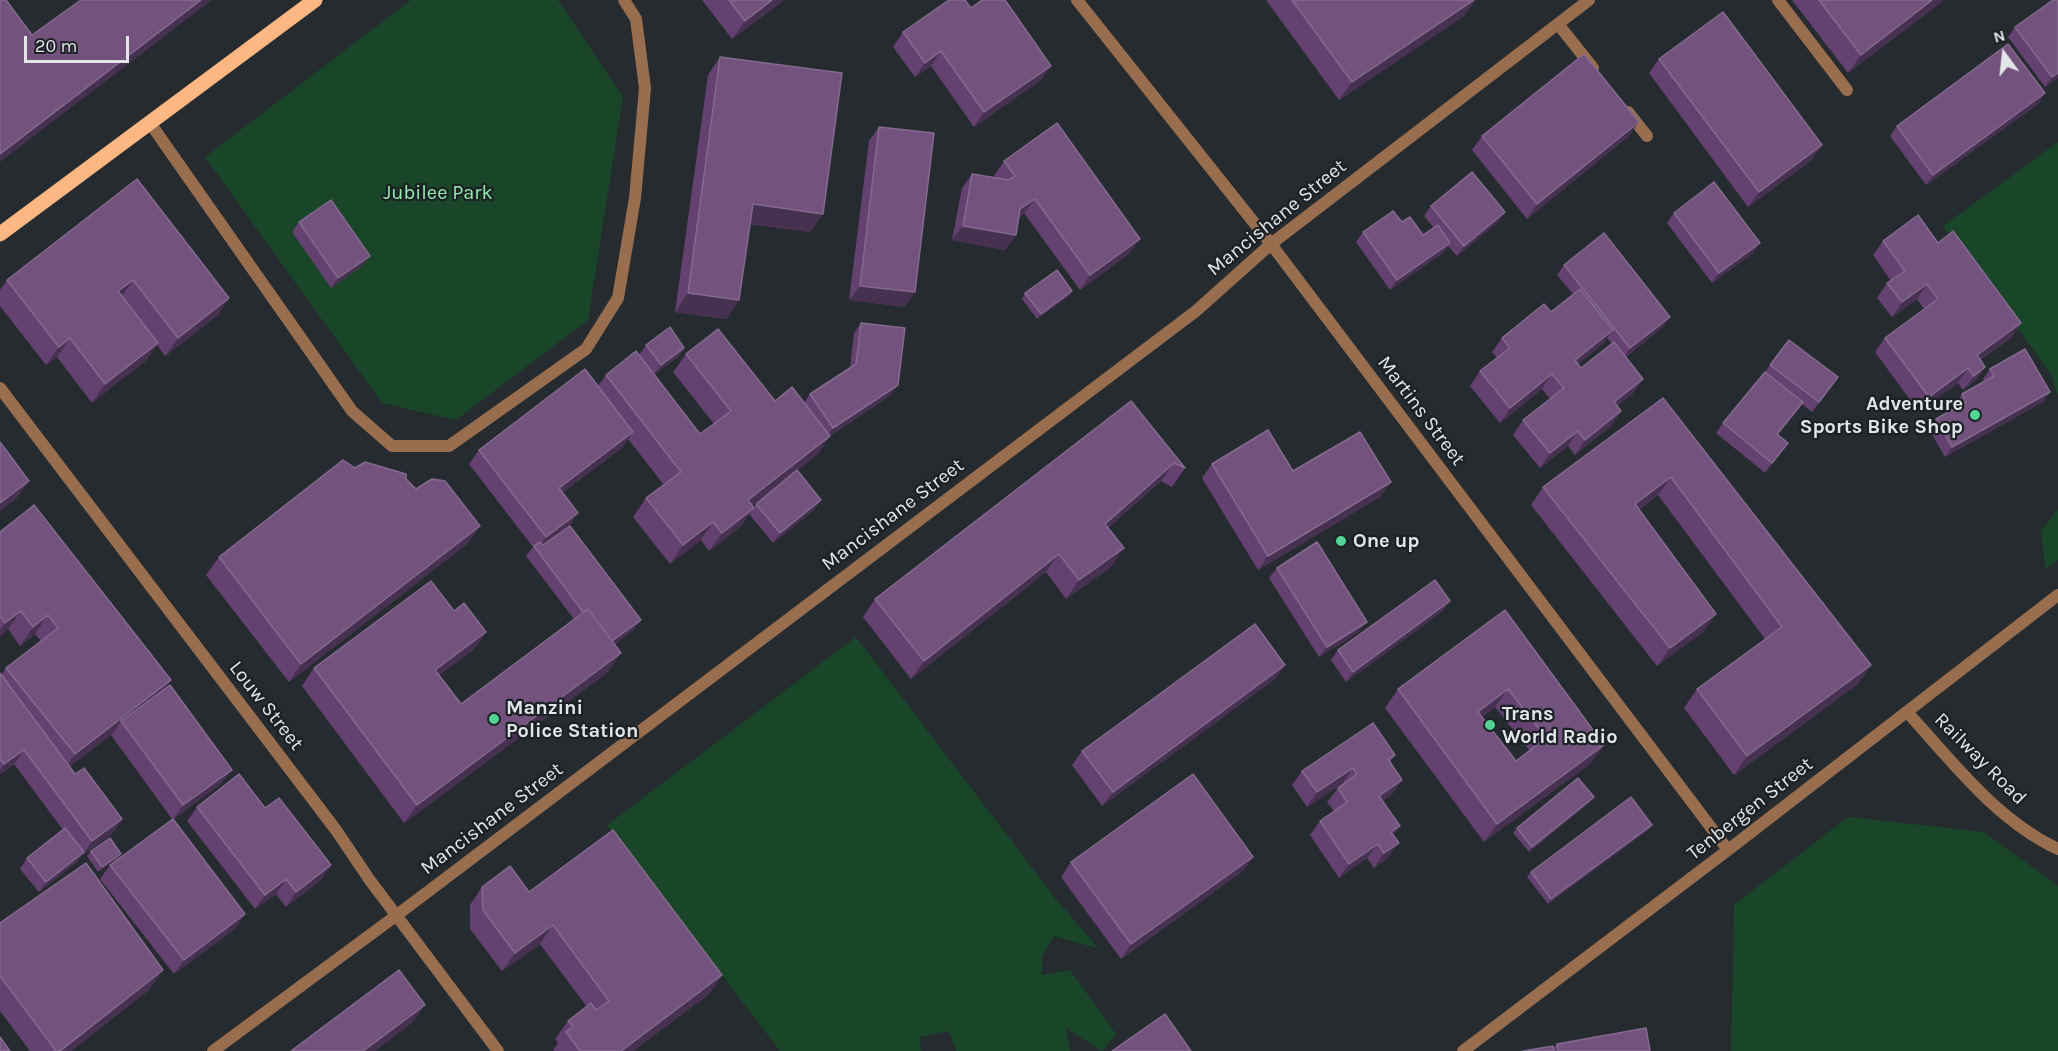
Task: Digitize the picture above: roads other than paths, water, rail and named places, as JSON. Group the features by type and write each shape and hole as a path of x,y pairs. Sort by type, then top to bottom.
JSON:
{"main road":[{"path":"0,234 315,0"}],"street":[{"path":"150,123 352,411 392,446 448,446 586,349 618,298 634,198 645,88 636,19 624,0"},
{"name":"Martins Street","path":"1077,0 1271,244 1728,850"},
{"name":"Mancishane Street","path":"213,1051 397,915 1196,311 1271,244 1589,0"},
{"path":"1778,0 1847,90"},
{"path":"1558,24 1603,80"},
{"path":"1618,99 1647,136"},
{"name":"Louw Street","path":"0,388 336,830 498,1051"},
{"name":"Tenbergen Street","path":"1463,1051 2058,595"},
{"name":"Railway Road","path":"1907,712 2000,812 2043,842 2058,849"}],"place":[{"name":"Adventure Sports Bike Shop","path":"1975,415"},
{"name":"One up","path":"1341,541"},
{"name":"Manzini Police Station","path":"494,719"},
{"name":"Trans World Radio","path":"1490,725"}],"park label":[{"name":"Jubilee Park","path":"438,193"}]}
